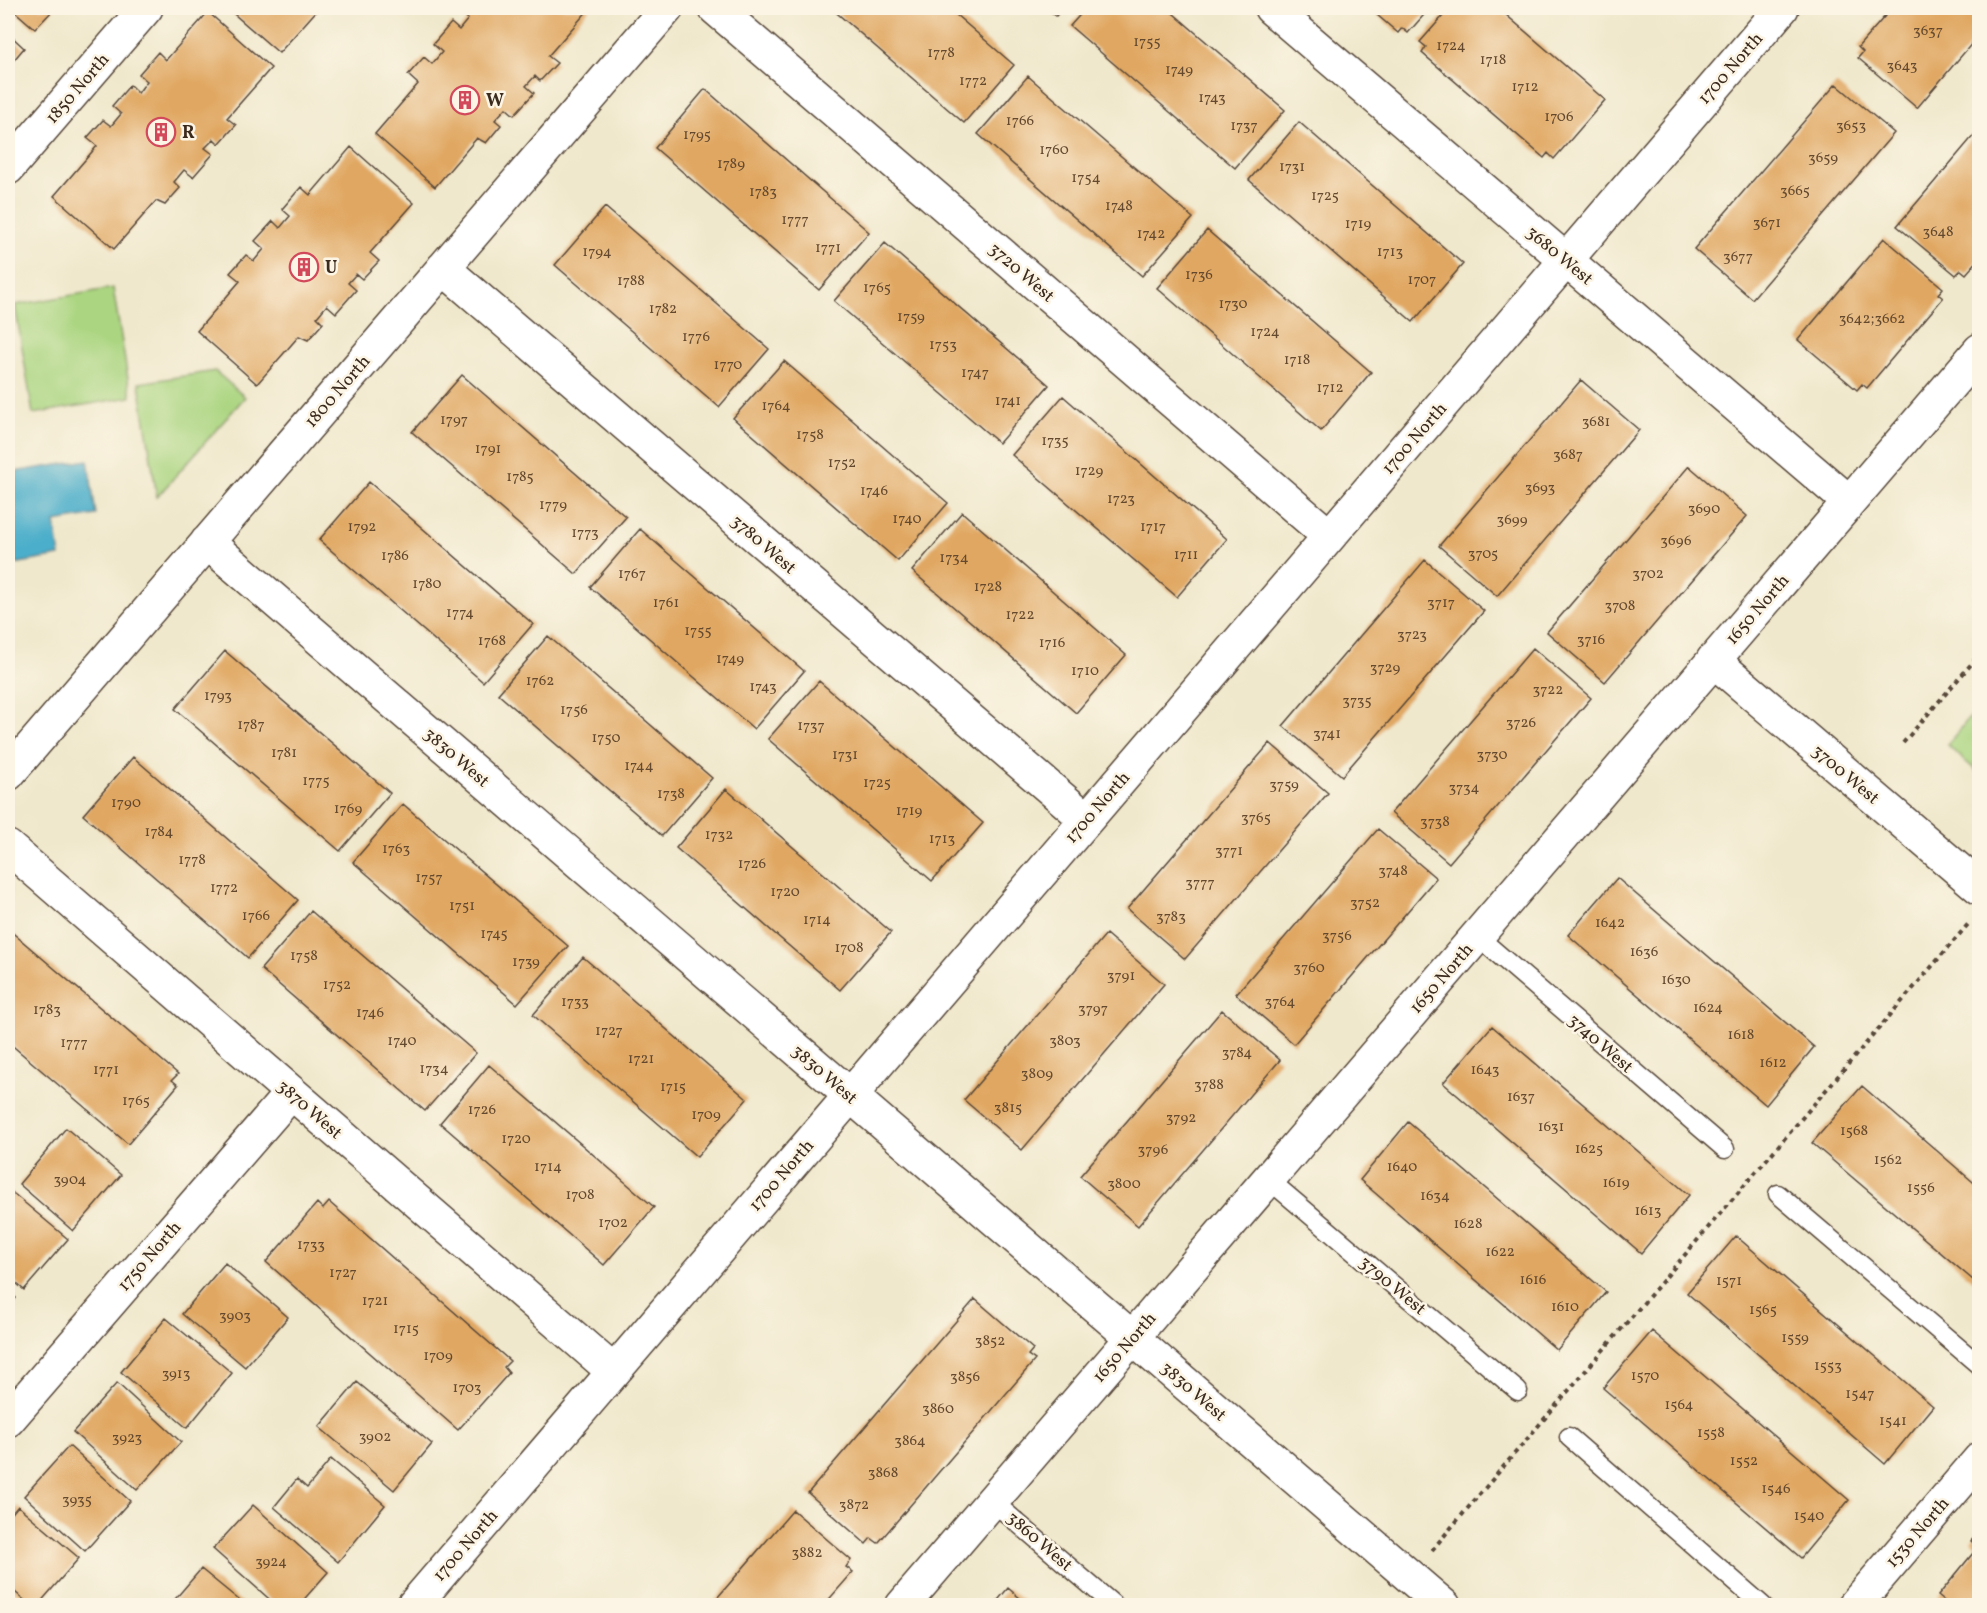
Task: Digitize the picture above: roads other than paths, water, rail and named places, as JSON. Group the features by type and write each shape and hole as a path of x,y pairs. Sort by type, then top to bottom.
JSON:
{"street":[{"name":"1850 North","path":"8,168 146,8"},
{"name":"1800 North","path":"8,774 666,8"},
{"name":"3720 West","path":"715,8 1329,536"},
{"name":"3680 West","path":"1271,8 1849,502"},
{"name":"1700 North","path":"413,1605 1782,8"},
{"name":"3780 West","path":"443,268 1086,819"},
{"name":"1650 North","path":"902,1605 1980,351"},
{"name":"3830 West","path":"207,542 1444,1605"},
{"name":"3700 West","path":"1713,660 1980,888"},
{"name":"3870 West","path":"8,848 613,1371"},
{"name":"1750 North","path":"8,1420 291,1093"},
{"name":"1530 North","path":"1854,1605 1980,1459"}],"lane":[{"name":"3740 West","path":"1477,936 1725,1149"},
{"name":"3790 West","path":"1268,1179 1518,1391"},
{"path":"1778,1194 1980,1366"},
{"path":"1569,1437 1763,1605"},
{"name":"3860 West","path":"992,1501 1114,1605"}],"water":[{"path":"88,460 96,515 55,522 60,556 8,565 8,473"}],"place":[{"name":"W","path":"465,100"},
{"name":"R","path":"161,132"},
{"name":"U","path":"304,267"}]}
